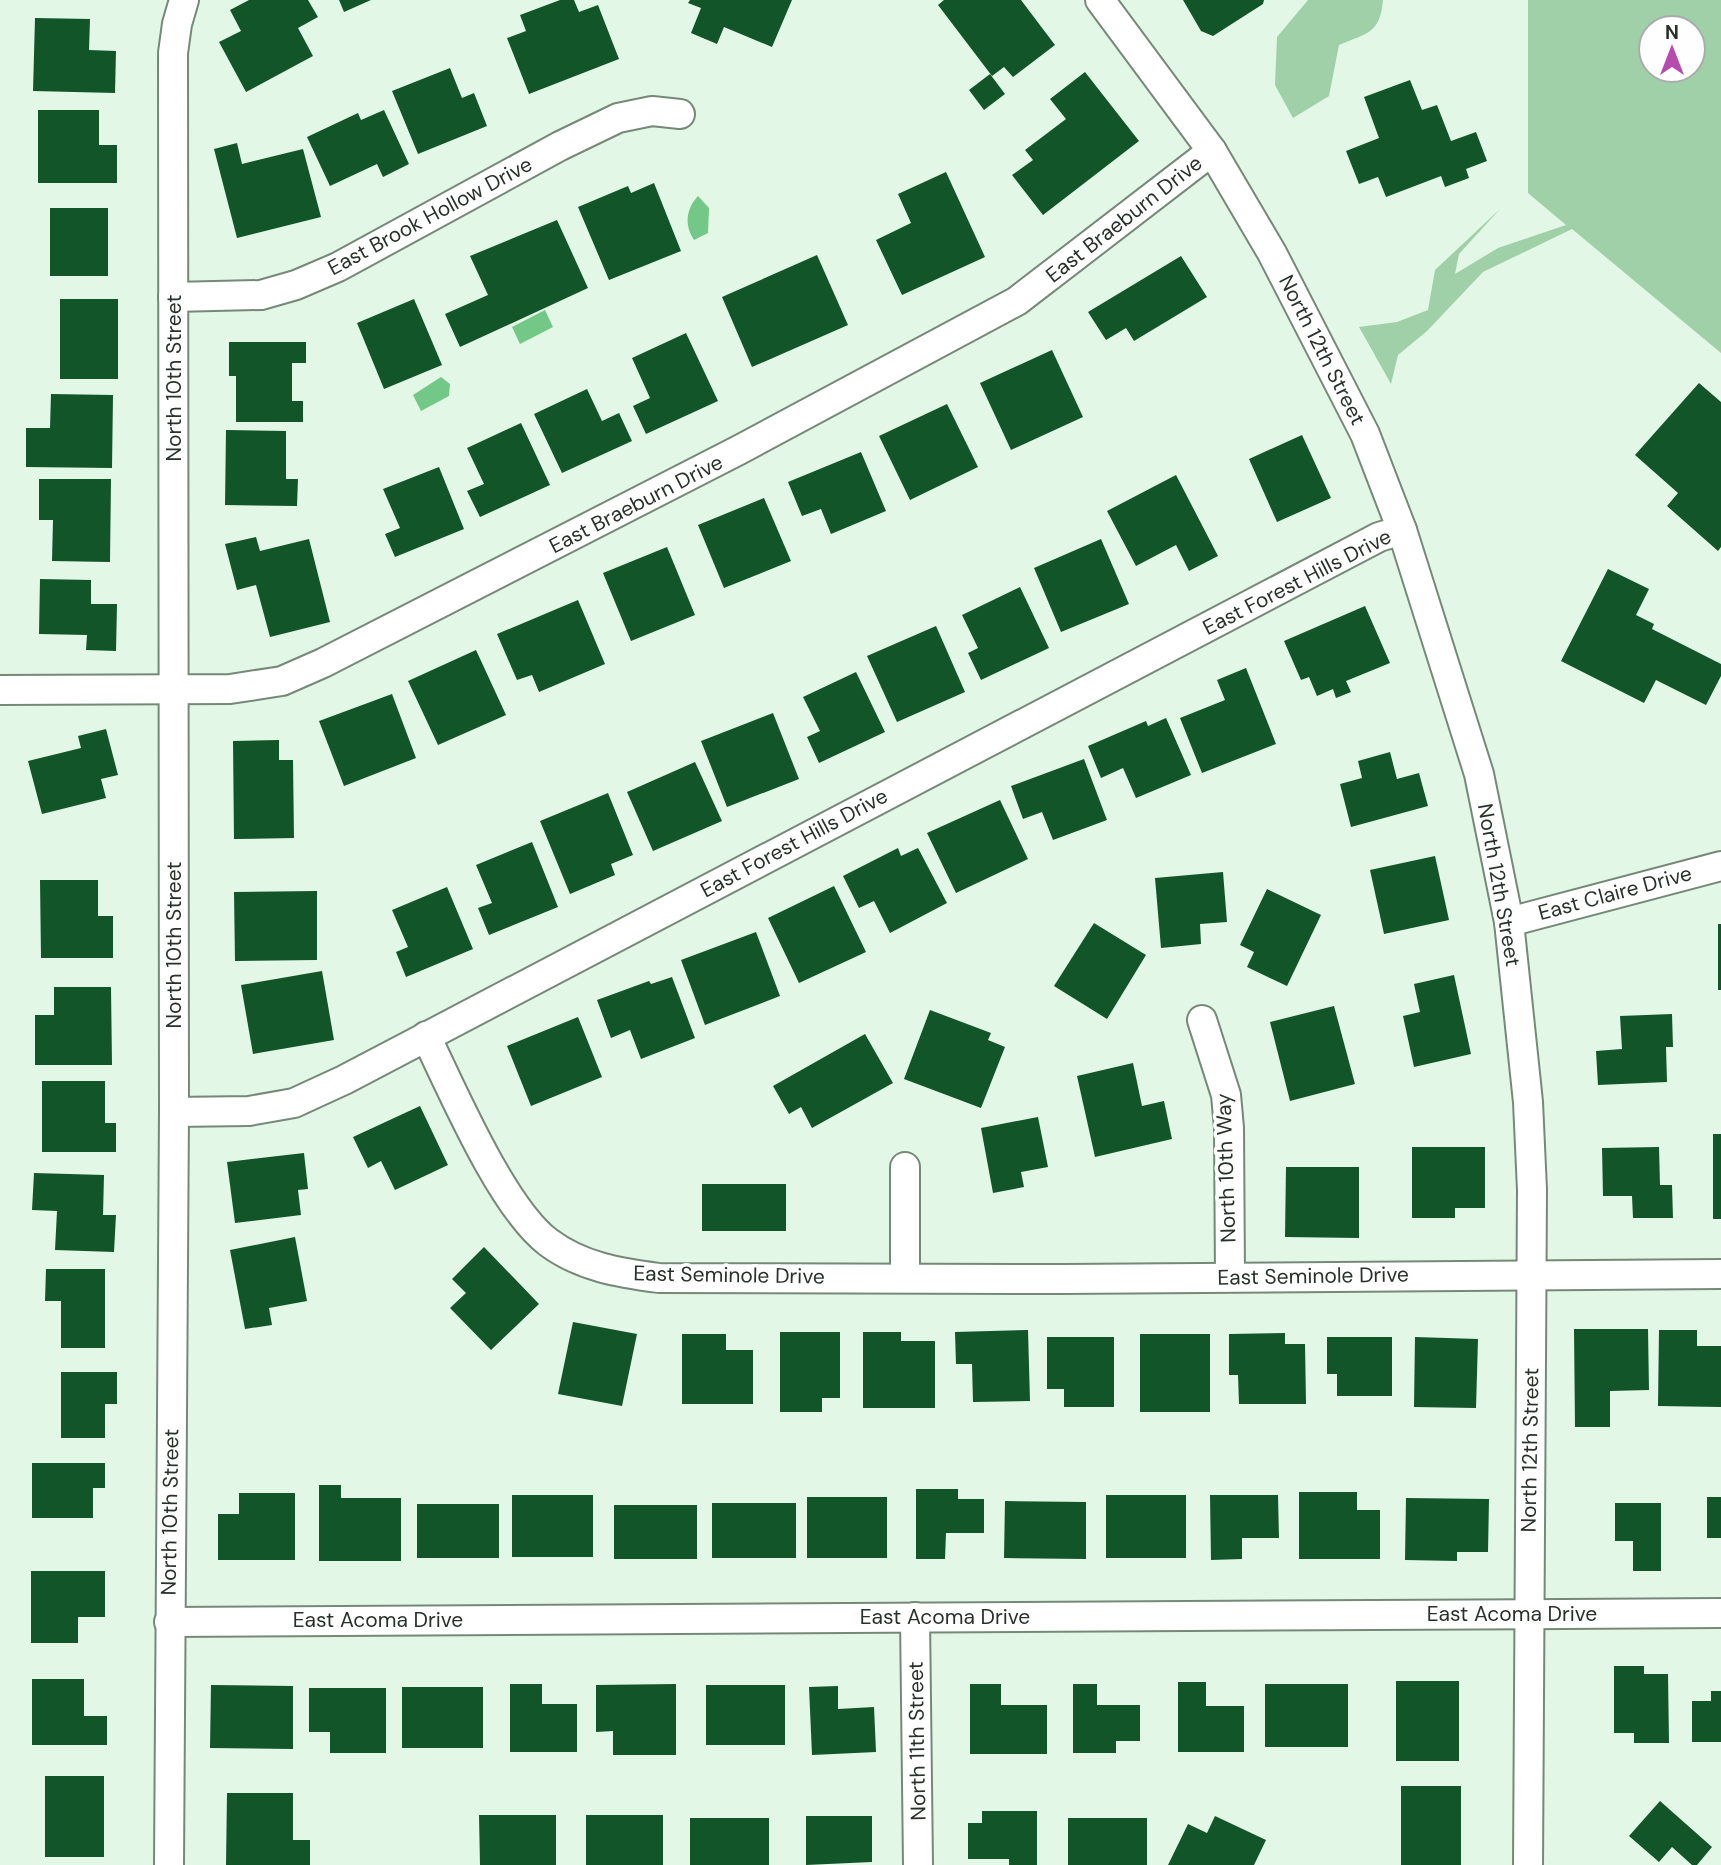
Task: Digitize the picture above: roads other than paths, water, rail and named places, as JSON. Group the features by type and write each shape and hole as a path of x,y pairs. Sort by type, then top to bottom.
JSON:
{"street":[{"name":"North 12th Street","path":"1100,0 1212,151 1272,253 1365,434 1402,530 1479,774 1509,922 1528,1102 1532,1274 1528,1865"},
{"name":"North 10th Street","path":"169,1865 174,1112 173,53 180,12"},
{"name":"East Brook Hollow Drive","path":"173,297 261,295 296,285 338,267 618,118 652,111 680,114"},
{"name":"East Braeburn Drive","path":"0,690 174,691 230,689 282,681 486,582 1017,301 1212,151"},
{"name":"East Forest Hills Drive","path":"174,1112 249,1111 293,1103 344,1080 1379,537 1402,530"},
{"name":"East Claire Drive","path":"1509,922 1721,866"},
{"name":"North 10th Way","path":"1202,1020 1226,1096 1229,1128 1230,1277"},
{"name":"East Seminole Drive","path":"426,1035 504,1188 548,1242 583,1262 616,1272 659,1278 1721,1274"},
{"path":"905,1167 905,1277"},
{"name":"East Acoma Drive","path":"169,1622 1721,1613"},
{"name":"North 11th Street","path":"915,1617 918,1865"}]}
